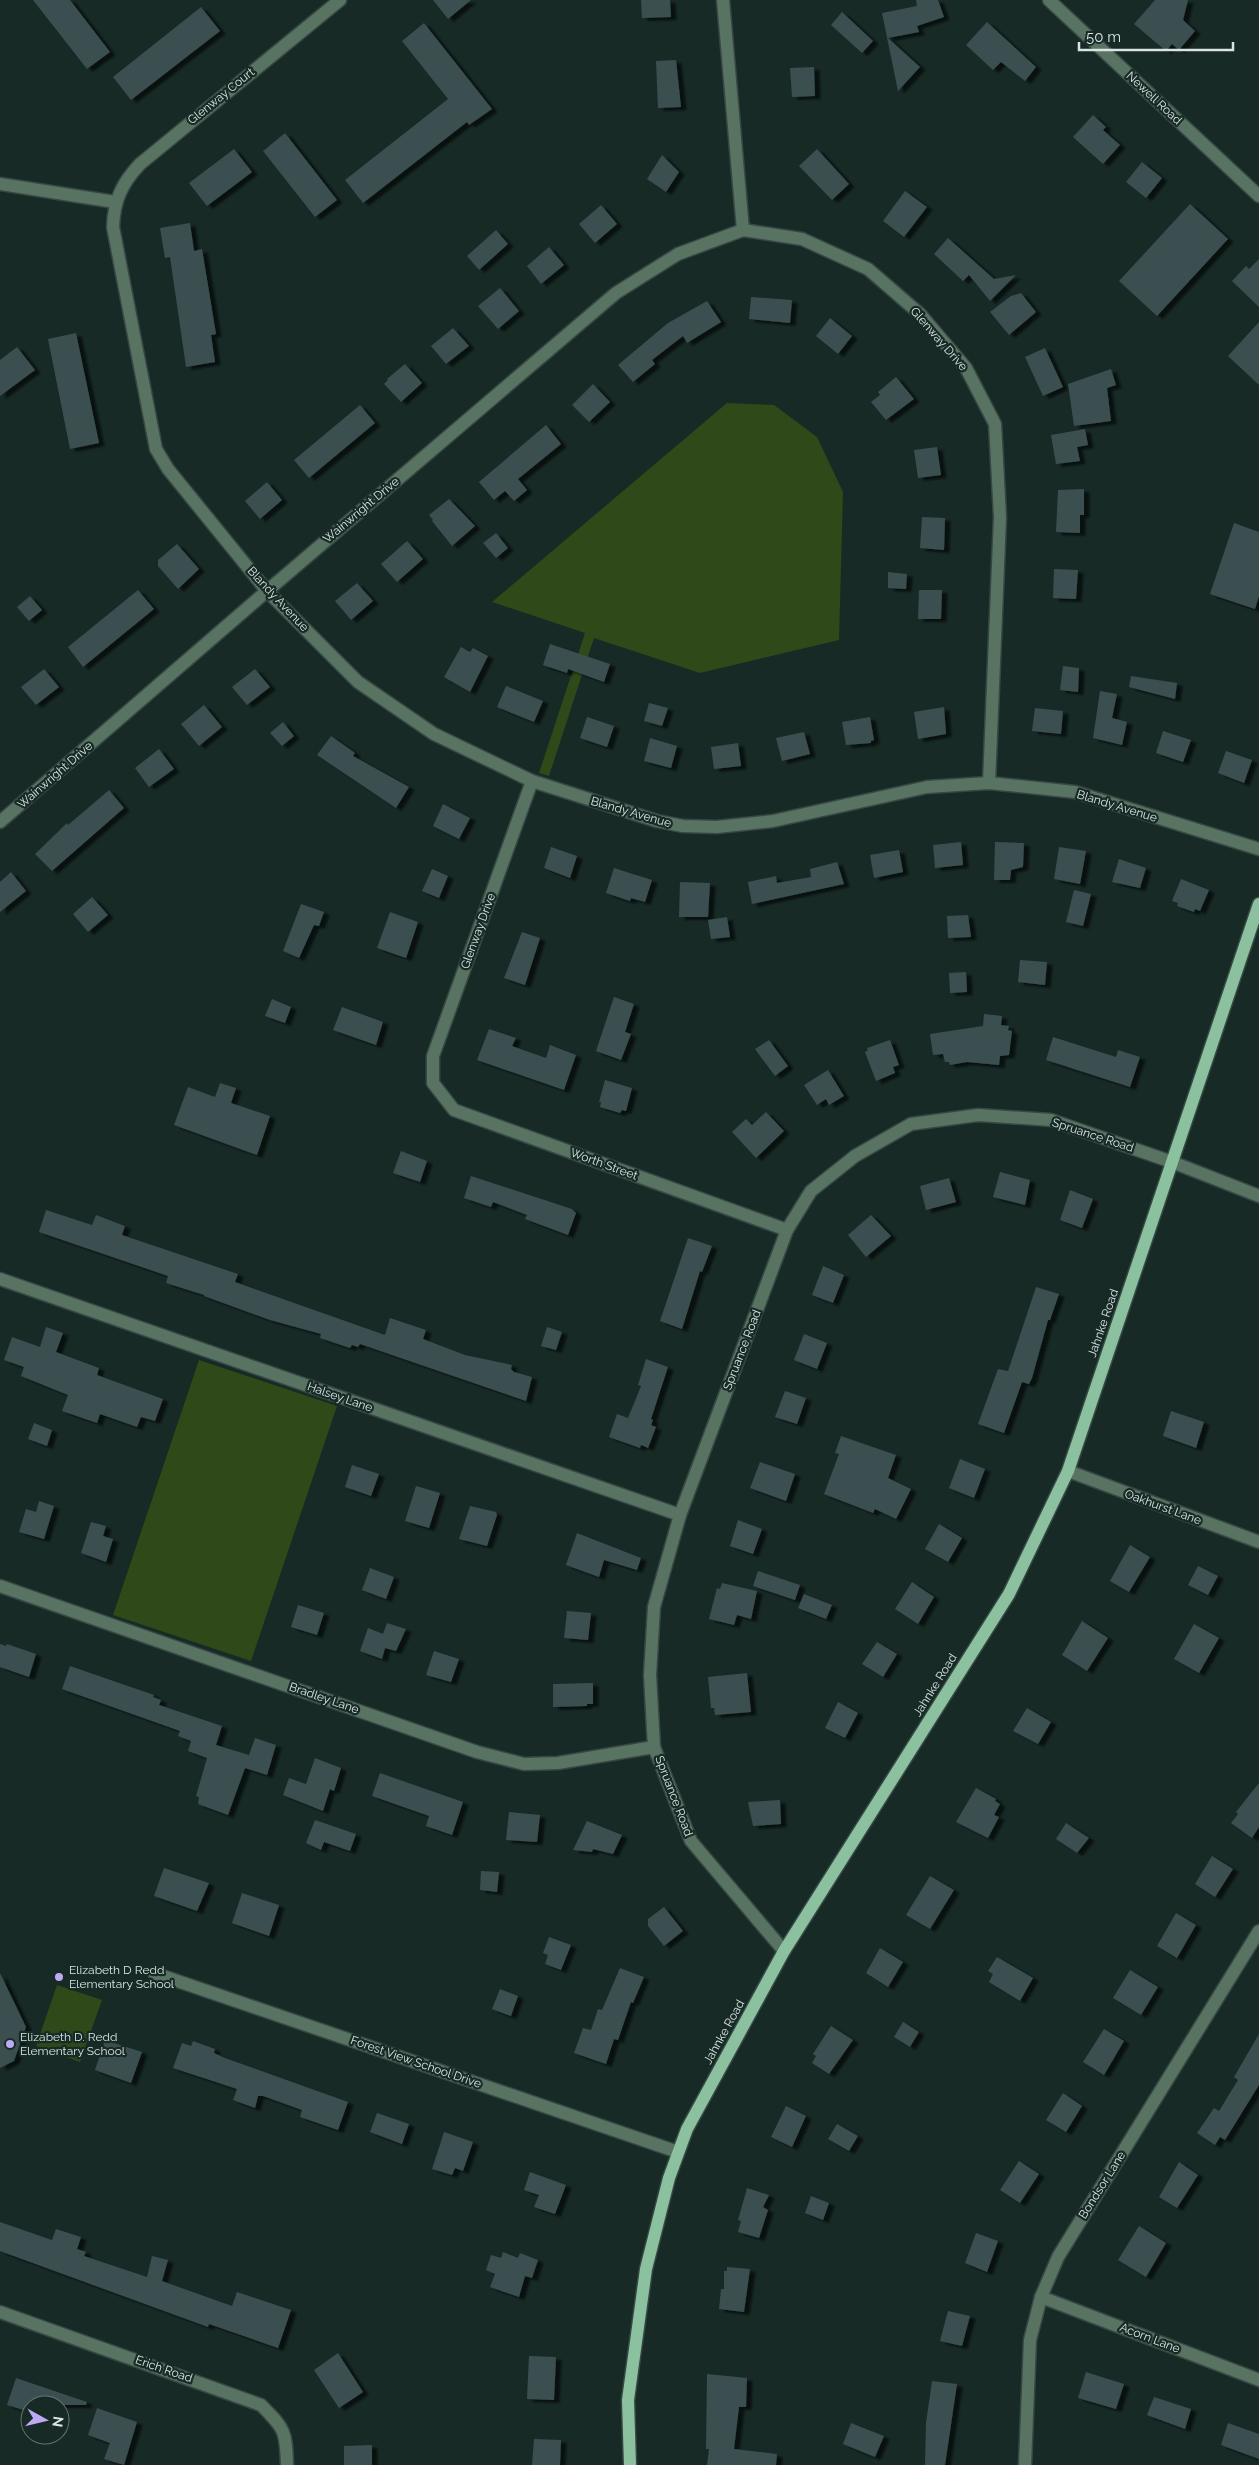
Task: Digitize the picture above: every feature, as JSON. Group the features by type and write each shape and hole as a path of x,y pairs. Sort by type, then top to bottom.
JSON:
{"main road":[{"name":"Jahnke Road","path":"630,2465 628,2400 646,2270 669,2178 687,2129 784,1951 1009,1594 1068,1472 1259,904"}],"street":[{"name":"Glenway Court","path":"156,449 114,242 115,202 130,174 148,156 340,0"},
{"path":"723,0 743,230"},
{"name":"Newell Road","path":"1049,0 1259,196"},
{"path":"0,184 115,202"},
{"name":"Wainwright Drive","path":"0,822 616,293 678,254 743,230"},
{"name":"Glenway Drive","path":"743,230 802,239 868,269 920,314 966,368 995,424 1000,517 989,784"},
{"name":"Blandy Avenue","path":"156,449 168,469 267,591 344,669 374,695 434,734 532,781 657,821 683,826 717,827 773,821 927,787 989,784 1075,792 1259,849"},
{"name":"Glenway Drive","path":"433,1083 433,1056 532,781"},
{"name":"Worth Street","path":"433,1083 454,1110 787,1230"},
{"name":"Spruance Road","path":"784,1951 691,1841 654,1747 650,1675 654,1607 680,1515 787,1230 812,1191 855,1156 911,1124 978,1115 1051,1120 1172,1162 1259,1196"},
{"name":"Halsey Lane","path":"0,1279 680,1515"},
{"name":"Oakhurst Lane","path":"1068,1472 1259,1542"},
{"name":"Bradley Lane","path":"0,1586 477,1752 524,1764 558,1763 654,1747"},
{"name":"Bondsor Lane","path":"1025,2465 1030,2340 1040,2297 1058,2257 1259,1931"},
{"name":"Forest View School Drive","path":"154,1973 678,2152"},
{"name":"Acorn Lane","path":"1040,2297 1259,2380"},
{"name":"Erich Road","path":"0,2312 261,2405 276,2420 286,2437 287,2465"}],"green space":[{"path":"727,403 774,405 817,437 843,492 839,640 700,673 594,638 549,776 539,773 585,633 492,602"},
{"path":"199,1360 337,1406 251,1661 113,1615"},
{"path":"57,1985 102,2000 80,2062 36,2046"}],"building":[{"path":"33,0 70,0 110,52 87,69"},
{"path":"433,0 471,0 448,19"},
{"path":"641,0 670,0 671,17 642,18"},
{"path":"916,0 938,0 944,17 917,26 919,32 888,38 920,67 898,91 882,13 917,6"},
{"path":"1155,0 1188,0 1183,20 1195,31 1179,50 1172,44 1166,51 1134,24"},
{"path":"201,7 220,31 131,100 113,77"},
{"path":"842,12 873,41 862,53 831,25"},
{"path":"987,22 1036,67 1025,81 1001,62 993,70 966,45"},
{"path":"424,23 492,109 469,125 467,122 363,203 345,180 448,99 402,41"},
{"path":"676,60 681,107 658,108 656,61"},
{"path":"814,67 815,96 792,97 790,68"},
{"path":"1093,115 1106,127 1103,130 1120,145 1103,164 1073,137"},
{"path":"285,133 337,200 315,217 263,151"},
{"path":"234,149 252,172 207,206 189,183"},
{"path":"817,149 849,184 832,200 799,166"},
{"path":"662,155 679,172 666,192 647,179"},
{"path":"1142,162 1162,178 1146,198 1126,182"},
{"path":"905,191 927,207 904,237 883,221"},
{"path":"1190,204 1228,239 1157,316 1119,281"},
{"path":"601,205 617,224 595,243 579,224"},
{"path":"190,223 194,251 202,249 216,334 211,335 215,362 186,367 170,257 165,258 160,228"},
{"path":"496,230 508,244 479,270 467,256"},
{"path":"948,238 994,279 1016,275 990,301 969,275 963,281 934,254"},
{"path":"549,247 564,265 541,284 527,266"},
{"path":"1259,259 1259,307 1232,281 1246,266 1249,269"},
{"path":"500,288 519,311 498,329 478,306"},
{"path":"1021,293 1036,312 1009,335 990,312 1011,296"},
{"path":"751,297 792,300 790,323 749,319"},
{"path":"707,301 721,322 687,343 683,336 652,360 655,364 633,382 618,365 668,323"},
{"path":"830,318 852,336 838,354 816,336"},
{"path":"1259,322 1259,385 1228,356"},
{"path":"453,328 469,346 446,364 431,346"},
{"path":"76,333 99,443 70,449 48,339"},
{"path":"17,347 35,370 0,396 0,360"},
{"path":"1045,348 1063,387 1043,396 1025,357"},
{"path":"405,364 422,383 401,402 384,384 387,379"},
{"path":"1111,369 1116,385 1107,388 1111,421 1074,426 1068,384"},
{"path":"896,377 914,399 886,420 871,402 880,395 878,392"},
{"path":"593,384 610,402 589,422 572,405"},
{"path":"360,405 375,423 309,478 294,460"},
{"path":"546,425 561,444 518,479 527,490 514,501 505,491 494,500 479,482"},
{"path":"1085,429 1088,445 1077,447 1080,461 1056,464 1051,435"},
{"path":"937,447 941,475 918,478 914,450"},
{"path":"267,482 282,500 260,519 245,501"},
{"path":"1084,489 1084,515 1080,515 1080,533 1056,532 1058,490"},
{"path":"449,499 475,526 452,546 429,515"},
{"path":"922,517 945,518 944,550 920,548"},
{"path":"1234,523 1259,532 1259,596 1255,609 1210,594"},
{"path":"496,533 508,548 496,558 483,543"},
{"path":"407,541 423,559 397,582 381,564"},
{"path":"177,544 199,569 178,589 158,566 158,560"},
{"path":"1054,569 1078,570 1076,599 1053,598"},
{"path":"888,572 907,574 906,589 888,588"},
{"path":"357,583 373,601 351,620 335,601"},
{"path":"138,590 154,609 83,667 68,647"},
{"path":"919,590 942,590 941,619 918,619"},
{"path":"30,596 42,610 29,621 17,607"},
{"path":"550,644 610,664 604,682 568,669 567,673 543,665"},
{"path":"461,647 470,652 473,648 488,656 470,692 444,677"},
{"path":"1063,666 1079,668 1078,692 1060,690"},
{"path":"44,669 59,687 36,705 21,687"},
{"path":"255,669 270,687 247,705 232,687"},
{"path":"1131,676 1177,683 1175,699 1129,687"},
{"path":"506,686 543,701 534,722 497,707"},
{"path":"1100,691 1117,694 1112,718 1127,722 1122,745 1093,738"},
{"path":"649,703 668,708 662,726 644,721"},
{"path":"204,705 222,727 199,746 181,724"},
{"path":"944,707 946,734 918,739 914,712"},
{"path":"1035,708 1063,711 1061,734 1032,731"},
{"path":"587,717 614,726 607,747 580,738"},
{"path":"870,717 874,740 871,743 846,745 842,722"},
{"path":"283,722 294,736 282,746 270,733"},
{"path":"1163,731 1191,740 1183,762 1156,753"},
{"path":"804,732 810,754 782,761 776,738"},
{"path":"331,736 355,753 353,756 409,787 396,808 317,755"},
{"path":"650,738 677,746 671,768 644,761"},
{"path":"738,743 741,766 714,769 711,747"},
{"path":"159,749 174,769 149,787 135,768"},
{"path":"1226,751 1252,760 1244,783 1218,773"},
{"path":"109,790 124,808 52,871 35,854 67,823 68,825"},
{"path":"443,804 470,818 459,839 433,826"},
{"path":"961,842 963,865 935,868 933,845"},
{"path":"995,842 1024,843 1023,867 1011,870 1010,880 994,880"},
{"path":"551,847 577,856 570,878 544,868"},
{"path":"1059,847 1086,851 1080,884 1054,879"},
{"path":"899,850 903,872 874,878 870,855"},
{"path":"1119,859 1146,868 1140,888 1112,882"},
{"path":"837,862 844,884 752,904 748,882 776,876 777,883 811,877 810,869"},
{"path":"614,868 652,880 645,902 631,898 630,901 606,893"},
{"path":"432,869 448,876 439,898 422,891"},
{"path":"11,872 26,891 0,912 0,882"},
{"path":"1181,879 1209,890 1200,911 1195,909 1194,912 1177,906 1178,903 1172,901"},
{"path":"680,882 710,883 708,917 679,917"},
{"path":"1074,890 1091,894 1083,926 1066,922"},
{"path":"92,897 108,915 88,932 73,914"},
{"path":"301,904 324,912 319,926 314,925 299,958 283,951"},
{"path":"390,912 418,922 406,958 377,948"},
{"path":"968,915 971,937 948,938 947,916"},
{"path":"727,917 730,937 711,939 708,920"},
{"path":"522,932 540,938 525,985 504,978"},
{"path":"1020,960 1047,962 1045,985 1018,982"},
{"path":"966,972 967,992 950,993 949,973"},
{"path":"614,997 634,1004 625,1032 631,1034 621,1060 596,1051"},
{"path":"272,999 291,1007 285,1023 265,1016"},
{"path":"342,1007 383,1022 376,1045 333,1030"},
{"path":"984,1014 1002,1016 1001,1025 1009,1026 1008,1030 1012,1031 1009,1055 1000,1056 999,1065 967,1062 950,1065 949,1062 945,1062 943,1054 933,1055 930,1034 983,1026"},
{"path":"489,1029 516,1038 512,1046 546,1058 550,1045 576,1055 564,1090 477,1060"},
{"path":"1053,1037 1116,1057 1118,1050 1140,1057 1130,1087 1046,1060"},
{"path":"769,1040 788,1066 775,1076 755,1049"},
{"path":"890,1040 899,1065 893,1067 895,1073 876,1081 865,1052 868,1050 867,1048"},
{"path":"828,1070 844,1096 829,1105 826,1099 817,1105 804,1085"},
{"path":"605,1080 632,1088 626,1111 622,1110 620,1113 600,1107 601,1102 599,1102"},
{"path":"220,1083 236,1088 231,1103 270,1116 257,1155 174,1125 188,1087 215,1097"},
{"path":"766,1112 784,1131 756,1158 732,1132 746,1119 752,1125"},
{"path":"401,1151 427,1161 420,1182 393,1173"},
{"path":"1000,1172 1030,1180 1025,1205 993,1197"},
{"path":"471,1176 572,1209 576,1213 568,1235 525,1219 527,1215 493,1202 491,1207 464,1198"},
{"path":"949,1178 956,1202 926,1210 920,1186"},
{"path":"1070,1190 1093,1199 1082,1228 1060,1220"},
{"path":"46,1210 92,1225 96,1215 125,1226 122,1235 238,1274 235,1282 385,1335 390,1318 426,1330 423,1339 465,1355 512,1365 511,1369 514,1372 532,1377 526,1401 360,1344 358,1347 352,1345 350,1348 320,1338 321,1334 270,1320 166,1283 168,1276 39,1232"},
{"path":"871,1215 891,1236 866,1257 848,1235"},
{"path":"688,1238 712,1246 702,1272 700,1271 682,1329 660,1321"},
{"path":"823,1266 844,1275 833,1303 812,1295"},
{"path":"1036,1287 1059,1294 1050,1320 1048,1320 1032,1378 1029,1384 1022,1382 1004,1433 978,1424 998,1369 1008,1371"},
{"path":"46,1327 63,1333 56,1352 99,1368 97,1375 163,1399 155,1421 141,1417 137,1427 100,1414 97,1423 62,1411 68,1395 21,1376 24,1367 4,1360 12,1337 40,1347"},
{"path":"547,1327 562,1332 556,1350 541,1346"},
{"path":"804,1334 827,1343 817,1369 794,1360"},
{"path":"646,1359 668,1367 651,1419 653,1420 651,1425 656,1427 648,1448 641,1445 640,1448 609,1437 617,1414 628,1418 641,1386 638,1385"},
{"path":"785,1391 806,1398 797,1424 775,1417"},
{"path":"1171,1411 1204,1422 1196,1448 1163,1436"},
{"path":"34,1423 52,1430 47,1446 28,1439"},
{"path":"841,1436 896,1455 888,1478 911,1489 896,1519 875,1509 873,1513 824,1494 839,1454 835,1453"},
{"path":"960,1459 985,1469 974,1498 949,1488"},
{"path":"760,1462 795,1474 786,1501 750,1488"},
{"path":"352,1465 379,1474 371,1496 345,1487"},
{"path":"416,1486 440,1493 429,1528 405,1521"},
{"path":"39,1501 54,1506 44,1539 19,1532 26,1509 36,1512"},
{"path":"470,1506 496,1512 497,1515 487,1546 459,1539"},
{"path":"738,1520 762,1529 753,1554 730,1546"},
{"path":"91,1522 106,1526 103,1536 113,1539 106,1562 81,1553"},
{"path":"939,1524 962,1538 948,1562 925,1549"},
{"path":"577,1533 641,1558 637,1570 604,1560 599,1577 566,1565"},
{"path":"1130,1545 1150,1557 1129,1592 1110,1581"},
{"path":"1198,1566 1218,1576 1208,1595 1188,1585"},
{"path":"370,1568 394,1577 386,1599 362,1590"},
{"path":"758,1571 800,1585 795,1600 753,1586"},
{"path":"912,1582 934,1597 918,1624 895,1609"},
{"path":"722,1583 757,1591 751,1619 737,1615 734,1625 709,1619 717,1588 720,1589"},
{"path":"804,1594 832,1605 826,1619 798,1608"},
{"path":"298,1605 324,1613 317,1635 291,1627"},
{"path":"567,1611 591,1613 588,1640 564,1638"},
{"path":"1082,1621 1108,1638 1087,1671 1062,1655"},
{"path":"387,1623 406,1629 396,1651 385,1648 382,1659 360,1651 368,1628 383,1634"},
{"path":"1194,1624 1219,1638 1199,1673 1174,1659"},
{"path":"877,1642 897,1654 883,1677 862,1664"},
{"path":"0,1644 6,1646 7,1644 36,1654 29,1677 0,1667"},
{"path":"434,1651 459,1659 451,1682 426,1675"},
{"path":"70,1666 154,1695 153,1697 161,1700 159,1705 222,1726 216,1745 249,1755 255,1738 276,1745 267,1775 245,1768 228,1815 198,1804 199,1797 196,1796 207,1758 188,1751 191,1741 178,1736 180,1731 62,1689"},
{"path":"747,1673 751,1712 715,1715 714,1708 711,1708 708,1677"},
{"path":"593,1683 593,1704 587,1704 587,1706 553,1707 553,1684"},
{"path":"838,1702 858,1713 845,1738 825,1728"},
{"path":"1027,1708 1051,1722 1038,1744 1013,1731"},
{"path":"315,1758 341,1768 334,1791 330,1789 323,1811 283,1795 289,1778 306,1784"},
{"path":"380,1773 463,1802 452,1835 426,1826 429,1816 372,1796"},
{"path":"1259,1783 1259,1827 1252,1838 1231,1823 1238,1814 1236,1812"},
{"path":"976,1788 996,1799 995,1801 1000,1804 994,1815 999,1817 988,1838 956,1822"},
{"path":"780,1800 781,1824 753,1826 748,1802"},
{"path":"509,1812 540,1815 537,1842 506,1840"},
{"path":"315,1820 356,1834 350,1851 324,1842 321,1850 306,1843"},
{"path":"587,1821 622,1835 613,1854 593,1849 592,1852 573,1850"},
{"path":"1066,1823 1089,1838 1077,1853 1056,1839"},
{"path":"1212,1856 1233,1869 1215,1897 1195,1884"},
{"path":"164,1868 209,1883 197,1911 154,1896"},
{"path":"481,1871 499,1872 497,1892 480,1890"},
{"path":"930,1876 954,1890 930,1929 906,1915"},
{"path":"242,1893 279,1905 269,1936 232,1923"},
{"path":"664,1907 683,1931 664,1946 648,1926 648,1919"},
{"path":"1176,1913 1196,1925 1177,1958 1157,1946"},
{"path":"549,1937 571,1945 561,1970 545,1964 548,1955 543,1953"},
{"path":"880,1948 903,1962 888,1987 866,1973"},
{"path":"997,1957 1033,1978 1020,2001 989,1982 993,1974 988,1971"},
{"path":"620,1968 644,1977 633,2003 631,2002 618,2040 614,2039 606,2064 574,2053 583,2028 591,2030 598,2009 602,2010"},
{"path":"1130,1970 1158,1987 1141,2015 1113,1998"},
{"name":"Elizabeth D. Redd Elementary School","path":"0,1973 26,2027 14,2061 0,2068"},
{"path":"500,1989 518,1996 511,2016 492,2009"},
{"path":"903,2022 919,2032 910,2047 894,2037"},
{"path":"831,2026 853,2040 829,2074 812,2063 816,2056 813,2054"},
{"path":"1104,2029 1124,2041 1104,2075 1083,2062"},
{"path":"1259,2034 1259,2085 1225,2140 1220,2137 1215,2145 1197,2133 1214,2108 1219,2111 1238,2080 1234,2077"},
{"path":"105,2040 142,2052 131,2083 95,2070"},
{"path":"193,2041 215,2049 214,2053 225,2058 348,2102 338,2130 300,2117 302,2110 263,2096 258,2096 255,2108 233,2100 237,2089 173,2068 182,2043 191,2046"},
{"path":"1063,2093 1082,2106 1066,2132 1046,2120"},
{"path":"786,2106 806,2116 792,2147 771,2137"},
{"path":"377,2113 409,2124 402,2144 370,2132"},
{"path":"837,2124 858,2136 849,2151 828,2139"},
{"path":"444,2132 473,2142 463,2171 455,2168 452,2175 432,2169"},
{"path":"1019,2161 1039,2174 1020,2203 1000,2190"},
{"path":"1179,2162 1198,2175 1177,2208 1159,2197"},
{"path":"530,2172 566,2185 555,2214 534,2207 539,2195 524,2190"},
{"path":"747,2188 769,2195 763,2207 768,2210 759,2238 738,2232 741,2221 738,2220"},
{"path":"811,2196 829,2203 823,2220 805,2213"},
{"path":"0,2222 52,2240 56,2229 81,2237 77,2249 86,2252 84,2256 147,2277 152,2256 168,2260 162,2281 232,2306 237,2292 291,2310 278,2348 209,2324 208,2327 0,2251"},
{"path":"1139,2226 1166,2243 1146,2277 1118,2260"},
{"path":"976,2233 998,2241 987,2272 965,2263"},
{"path":"503,2252 518,2258 520,2253 538,2260 532,2278 525,2276 519,2297 490,2287 495,2274 486,2270 491,2255 501,2258"},
{"path":"727,2267 750,2269 744,2312 719,2309 721,2289 724,2289 724,2271 727,2271"},
{"path":"948,2311 970,2316 962,2346 940,2341"},
{"path":"338,2353 363,2392 339,2408 314,2370"},
{"path":"529,2356 556,2357 554,2400 527,2399"},
{"path":"1086,2372 1124,2384 1116,2409 1078,2398"},
{"path":"707,2374 747,2378 746,2407 739,2407 734,2449 777,2454 776,2465 707,2465 709,2449 706,2449"},
{"path":"16,2378 66,2395 20,2395 20,2409 7,2405"},
{"path":"932,2381 957,2384 945,2465 925,2465 926,2423"},
{"path":"70,2396 87,2402 86,2405 70,2405"},
{"path":"1154,2397 1191,2409 1185,2429 1147,2415"},
{"path":"97,2408 137,2422 124,2465 104,2459 110,2443 88,2435"},
{"path":"851,2423 884,2436 875,2457 843,2444"},
{"path":"1228,2423 1259,2434 1259,2459 1221,2445"},
{"path":"534,2439 561,2440 560,2465 532,2465"},
{"path":"372,2445 372,2465 344,2465 344,2446"}],"place":[{"name":"Elizabeth D Redd Elementary School","path":"59,1977"},
{"name":"Elizabeth D. Redd Elementary School","path":"10,2044"}]}
